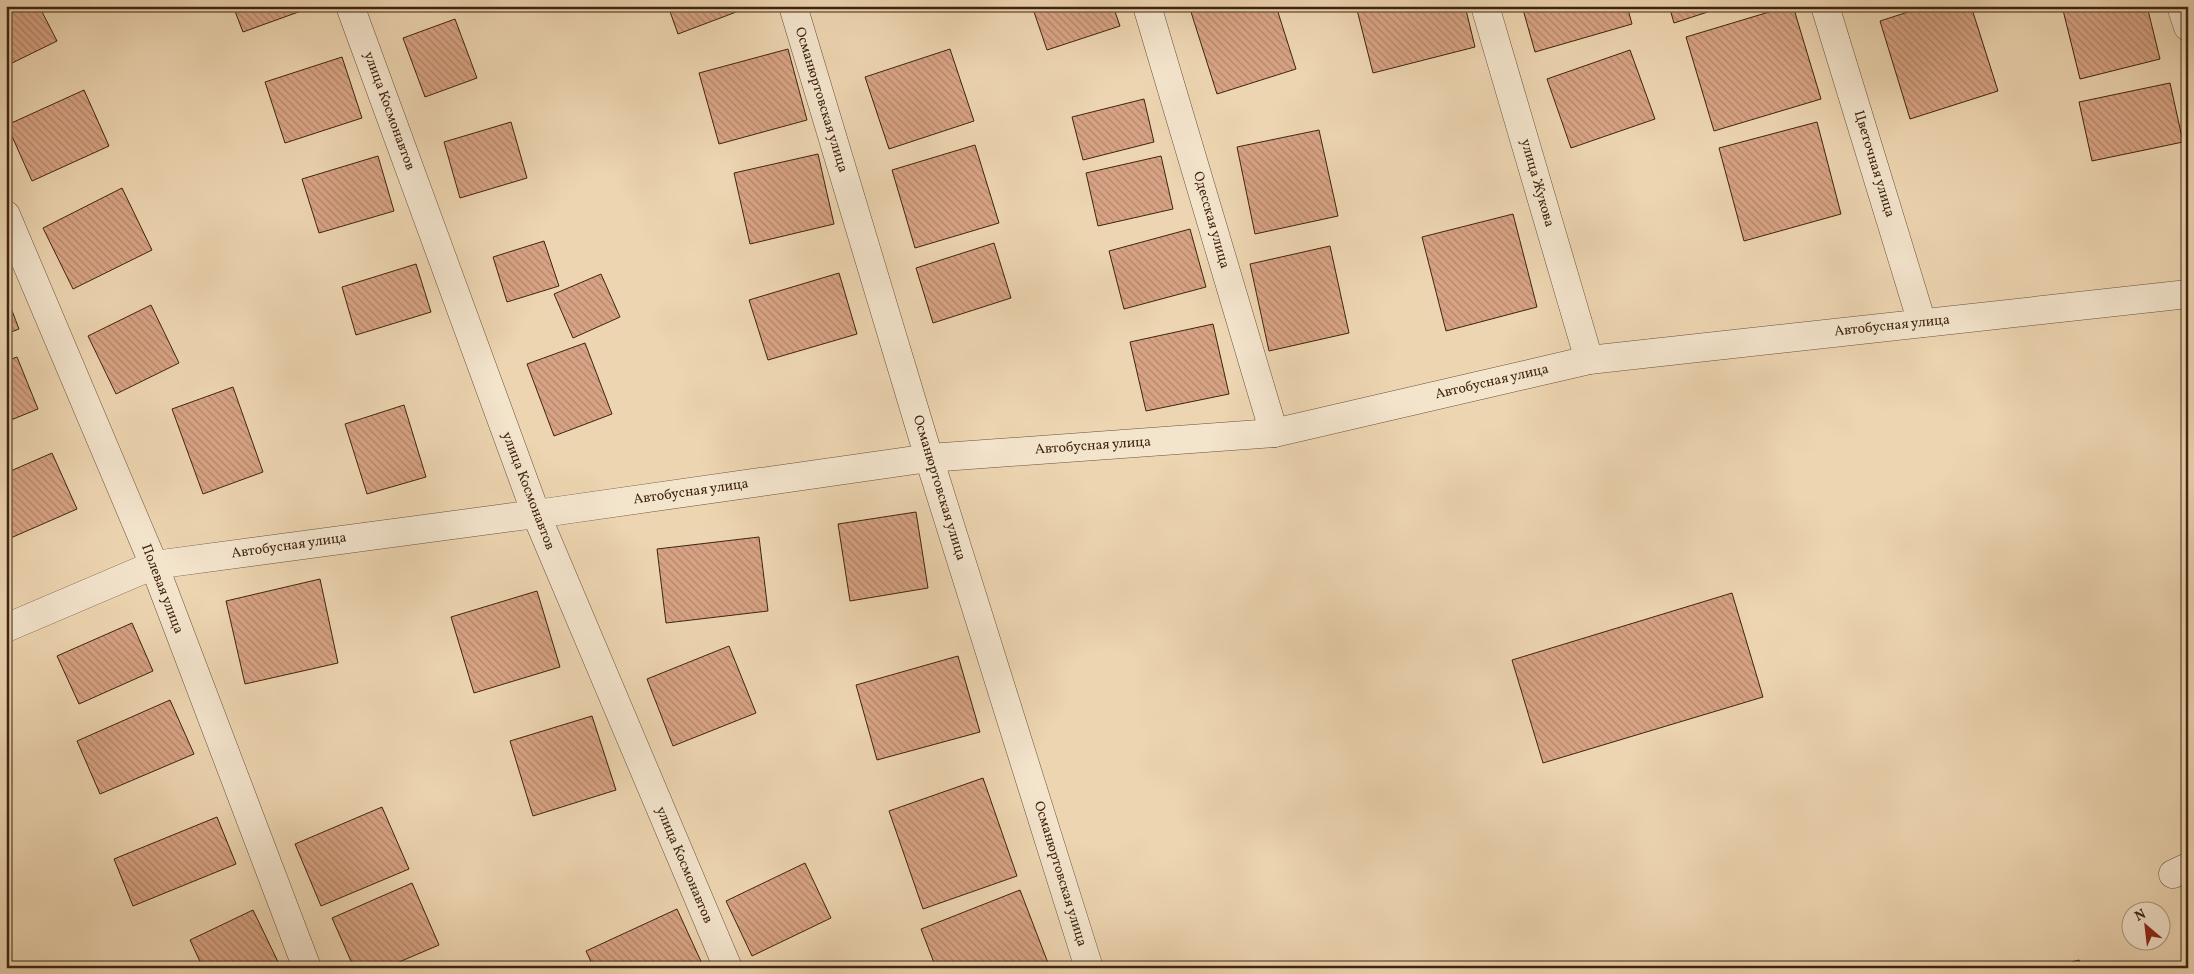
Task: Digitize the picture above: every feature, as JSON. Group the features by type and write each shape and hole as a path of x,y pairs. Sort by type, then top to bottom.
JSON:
{"street":[{"name":"улица Космонавтов","path":"350,6 536,514 728,968"},
{"name":"Османюртовская улица","path":"793,6 929,458 1089,968"},
{"name":"Одесская улица","path":"1148,6 1274,433"},
{"name":"улица Жукова","path":"1485,6 1590,360"},
{"name":"Цветочная улица","path":"1825,6 1922,323"},
{"path":"2181,6 2188,27"},
{"name":"Полевая улица","path":"6,215 154,565 307,968"},
{"name":"Автобусная улица","path":"6,628 154,565 536,514 929,458 1274,433 1590,360 2188,294"}],"building":[{"path":"6,6 39,6 57,41 6,66"},
{"path":"233,6 315,6 243,32"},
{"path":"668,6 752,6 678,34"},
{"path":"1032,6 1113,6 1120,26 1047,50"},
{"path":"1210,6 1276,6 1296,69 1217,94 1191,12"},
{"path":"1356,6 1465,6 1475,47 1373,73"},
{"path":"1522,6 1627,6 1632,24 1535,52"},
{"path":"1669,6 1726,6 1674,23"},
{"path":"1793,6 1821,99 1714,131 1686,37"},
{"path":"1927,6 1971,6 1998,91 1910,119 1880,21"},
{"path":"2062,6 2147,6 2160,59 2080,79"},
{"path":"455,19 477,78 425,97 403,38"},
{"path":"788,49 807,120 719,144 699,73"},
{"path":"950,49 974,121 889,149 865,77"},
{"path":"1630,50 1655,119 1571,148 1547,79"},
{"path":"342,57 362,118 285,143 265,82"},
{"path":"2170,83 2183,142 2092,161 2079,102"},
{"path":"84,90 109,146 32,181 7,125"},
{"path":"1144,99 1154,142 1083,160 1072,117"},
{"path":"511,122 527,178 460,198 444,142"},
{"path":"1817,122 1841,214 1744,241 1719,148"},
{"path":"1319,130 1338,216 1255,234 1237,147"},
{"path":"975,145 999,223 915,248 892,170"},
{"path":"818,154 834,224 750,244 734,173"},
{"path":"378,156 394,211 319,233 302,179"},
{"path":"1161,156 1173,209 1098,226 1086,173"},
{"path":"122,188 152,250 73,289 43,228"},
{"path":"1513,214 1537,307 1446,331 1422,237"},
{"path":"1190,229 1206,287 1124,309 1109,251"},
{"path":"544,241 559,286 507,302 493,257"},
{"path":"994,243 1011,298 933,323 916,268"},
{"path":"1330,246 1349,333 1269,351 1250,264"},
{"path":"416,264 431,312 356,335 342,287"},
{"path":"839,273 857,334 768,360 749,300"},
{"path":"601,274 620,317 573,338 554,294"},
{"path":"6,295 19,329 6,334"},
{"path":"151,305 179,363 116,394 88,336"},
{"path":"1213,324 1229,394 1146,411 1130,342"},
{"path":"585,343 612,414 554,436 527,364"},
{"path":"17,357 38,409 6,422 6,361"},
{"path":"233,387 263,472 203,494 172,409"},
{"path":"404,405 426,477 367,494 345,424"},
{"path":"52,453 77,509 6,540 6,473"},
{"path":"916,512 928,588 850,601 838,524"},
{"path":"759,537 768,611 666,623 657,549"},
{"path":"320,579 338,663 245,684 226,601"},
{"path":"537,591 560,667 474,693 451,617"},
{"path":"1732,593 1763,697 1543,763 1512,660"},
{"path":"132,623 153,671 79,704 57,656"},
{"path":"729,646 756,713 673,746 647,679"},
{"path":"958,656 980,732 877,760 856,685"},
{"path":"170,700 194,754 100,794 77,741"},
{"path":"592,716 616,790 533,816 510,741"},
{"path":"983,778 1017,876 923,909 889,811"},
{"path":"382,807 409,869 321,906 295,844"},
{"path":"217,817 236,864 133,906 114,859"},
{"path":"805,863 831,918 752,956 726,901"},
{"path":"412,883 439,945 385,968 354,968 332,918"},
{"path":"1020,890 1048,963 1037,968 936,968 921,929"},
{"path":"677,909 704,968 594,968 586,951"},
{"path":"253,910 281,968 203,968 190,940"},
{"path":"2079,960 2081,968 2052,968"}]}
